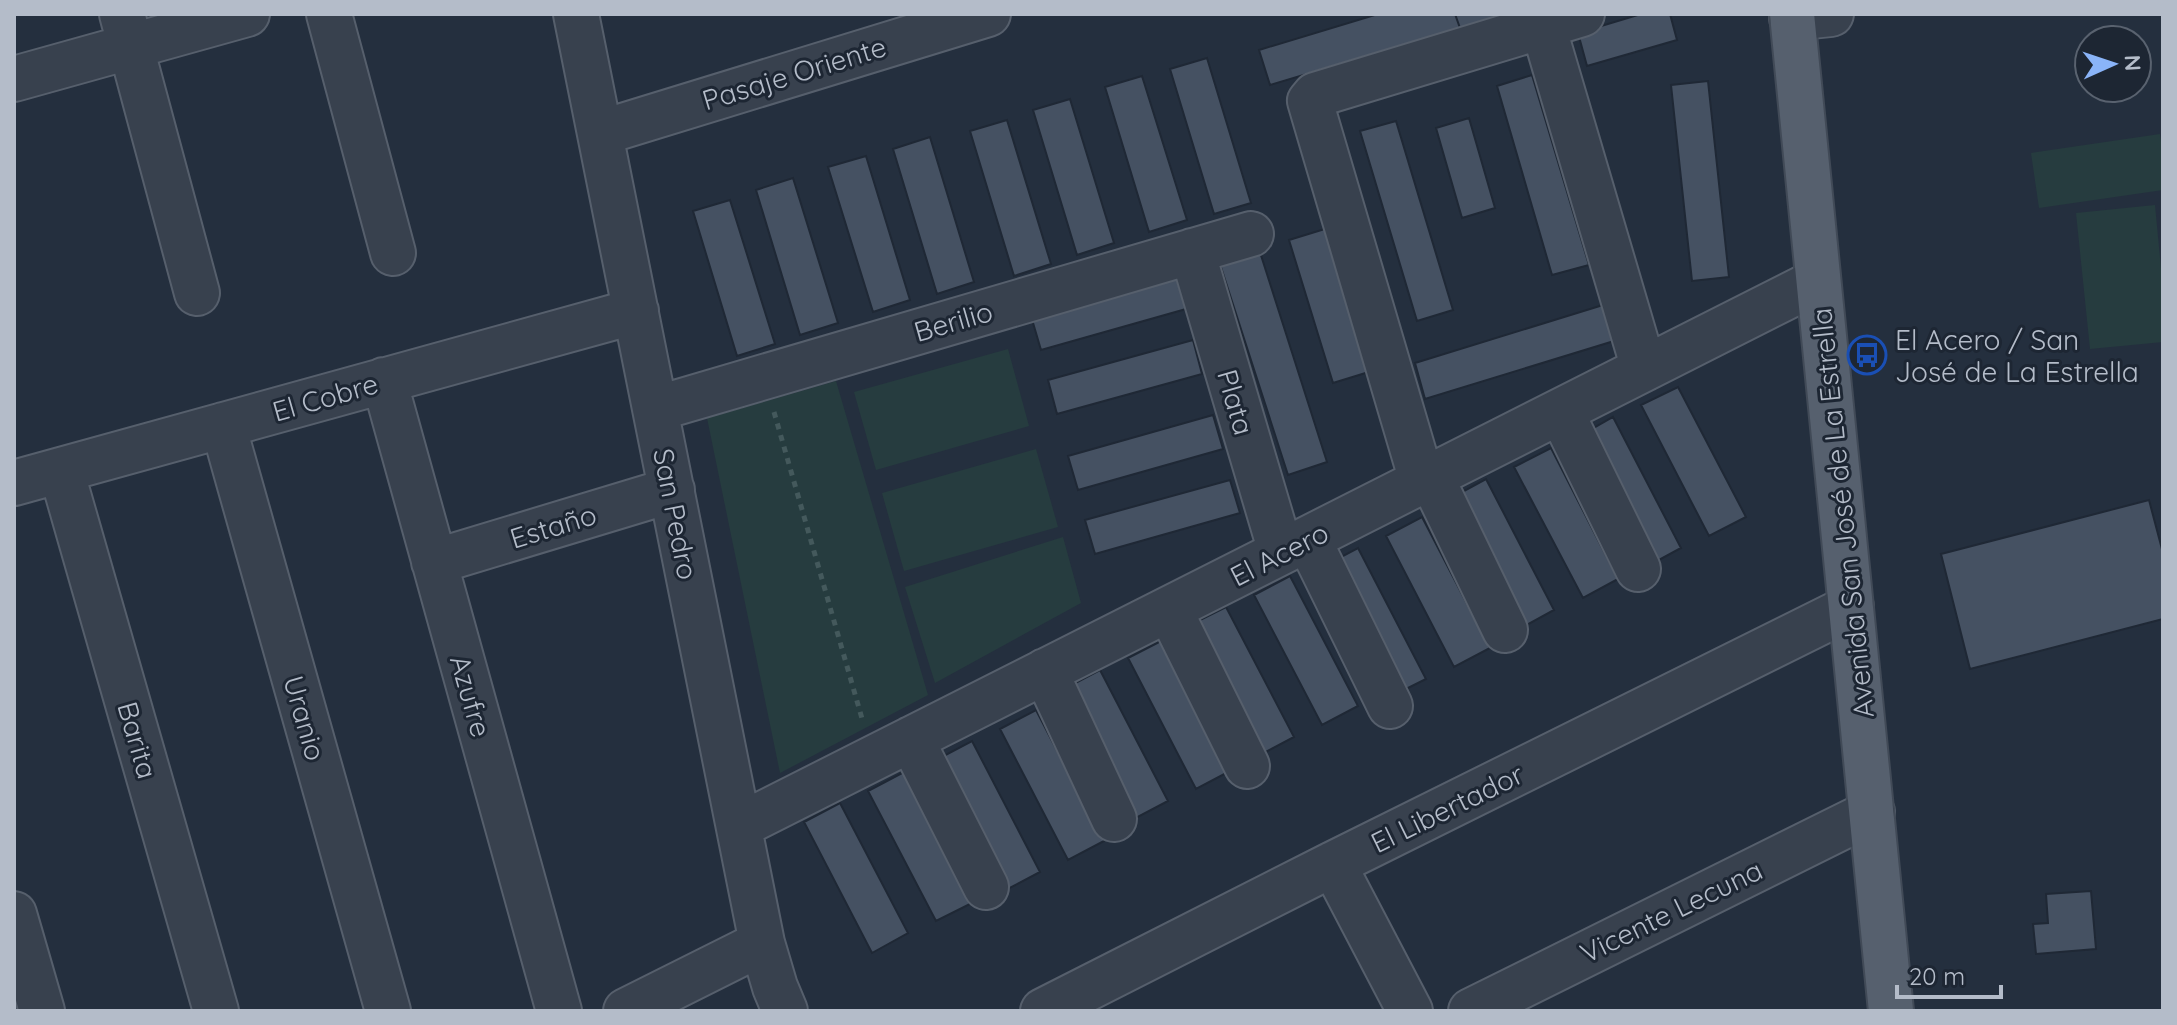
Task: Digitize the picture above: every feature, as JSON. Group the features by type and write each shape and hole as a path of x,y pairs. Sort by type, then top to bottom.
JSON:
{"main road":[{"name":"Avenida San José de La Estrella","path":"1805,15 1818,281 1872,812 1882,1006"}],"street":[{"path":"14,79 126,30 247,14"},
{"path":"329,14 393,253"},
{"name":"San Pedro","path":"576,14 762,943 785,1011"},
{"name":"Pasaje Oriente","path":"600,133 988,14"},
{"path":"1505,630 1427,479 1310,101 1315,95 1563,20 1644,369"},
{"path":"126,30 197,293"},
{"name":"Berilio","path":"655,409 1251,234"},
{"name":"Plata","path":"1192,251 1294,546 1390,706"},
{"name":"El Acero","path":"739,826 1818,281"},
{"name":"El Cobre","path":"14,483 636,311"},
{"name":"Azufre","path":"384,380 559,1011"},
{"path":"1561,412 1638,569"},
{"name":"Uranio","path":"223,425 388,1011"},
{"name":"Barita","path":"61,470 216,1011"},
{"name":"Estaño","path":"434,562 672,490"},
{"name":"El Libertador","path":"1043,1011 1851,607"},
{"path":"1169,609 1247,766"},
{"path":"1045,671 1114,819"},
{"path":"892,749 986,887"},
{"name":"Vicente Lecuna","path":"1471,1011 1872,812"},
{"path":"1333,864 1410,1011"},
{"path":"14,914 42,1011"},
{"path":"626,1011 762,943"}],"path":[{"path":"764,376 892,749"}],"green space":[{"path":"2160,134 2163,190 2039,208 2031,153"},
{"path":"2155,205 2163,289 2163,342 2090,349 2076,213"},
{"path":"1008,349 1029,426 876,470 854,392"},
{"path":"836,381 928,695 780,773 707,418"},
{"path":"1036,449 1058,527 904,571 882,493"},
{"path":"1063,537 1081,603 935,683 905,587"}],"building":[{"path":"1378,14 1455,14 1460,28 1270,85 1259,50"},
{"path":"1455,14 1505,14 1460,28"},
{"path":"1641,14 1670,14 1677,40 1587,66 1578,33"},
{"path":"1207,58 1251,203 1214,214 1170,69"},
{"path":"1532,75 1589,265 1552,275 1497,86"},
{"path":"1142,76 1187,220 1149,232 1105,87"},
{"path":"1708,81 1729,277 1692,281 1671,85"},
{"path":"1070,99 1114,243 1077,255 1033,110"},
{"path":"1469,118 1495,208 1462,218 1436,128"},
{"path":"1007,120 1051,264 1014,276 970,131"},
{"path":"1396,121 1453,310 1417,321 1360,131"},
{"path":"930,137 974,282 937,294 893,149"},
{"path":"866,156 910,300 873,312 828,167"},
{"path":"793,178 838,323 800,335 756,190"},
{"path":"730,200 775,344 737,356 693,211"},
{"path":"1328,228 1372,371 1333,383 1289,240"},
{"path":"1259,249 1327,462 1288,475 1219,261"},
{"path":"1176,276 1186,309 1041,350 1031,316"},
{"path":"1603,305 1614,341 1425,399 1415,363"},
{"path":"1193,340 1202,374 1057,414 1048,380"},
{"path":"1678,387 1746,517 1709,536 1641,405"},
{"path":"1213,415 1223,449 1078,490 1068,456"},
{"path":"1613,417 1681,548 1646,567 1578,437"},
{"path":"1551,448 1618,579 1583,598 1514,467"},
{"path":"1486,479 1554,610 1519,629 1451,498"},
{"path":"1230,480 1240,513 1095,554 1085,520"},
{"path":"2149,500 2163,553 2163,619 1970,669 1941,554"},
{"path":"1422,517 1490,648 1454,667 1386,536"},
{"path":"1358,548 1426,679 1390,697 1322,567"},
{"path":"1290,576 1358,706 1322,725 1254,595"},
{"path":"1226,607 1294,737 1258,756 1190,625"},
{"path":"1163,640 1232,770 1196,789 1128,658"},
{"path":"1100,670 1168,801 1132,820 1064,689"},
{"path":"1036,710 1104,841 1068,860 1000,729"},
{"path":"972,741 1040,872 1004,891 936,760"},
{"path":"904,772 972,903 936,921 868,791"},
{"path":"840,803 908,933 872,953 804,822"},
{"path":"2091,891 2096,949 2036,954 2033,924 2048,923 2046,894"}],"place":[{"name":"El Acero / San José de La Estrella","path":"1867,355"}]}
